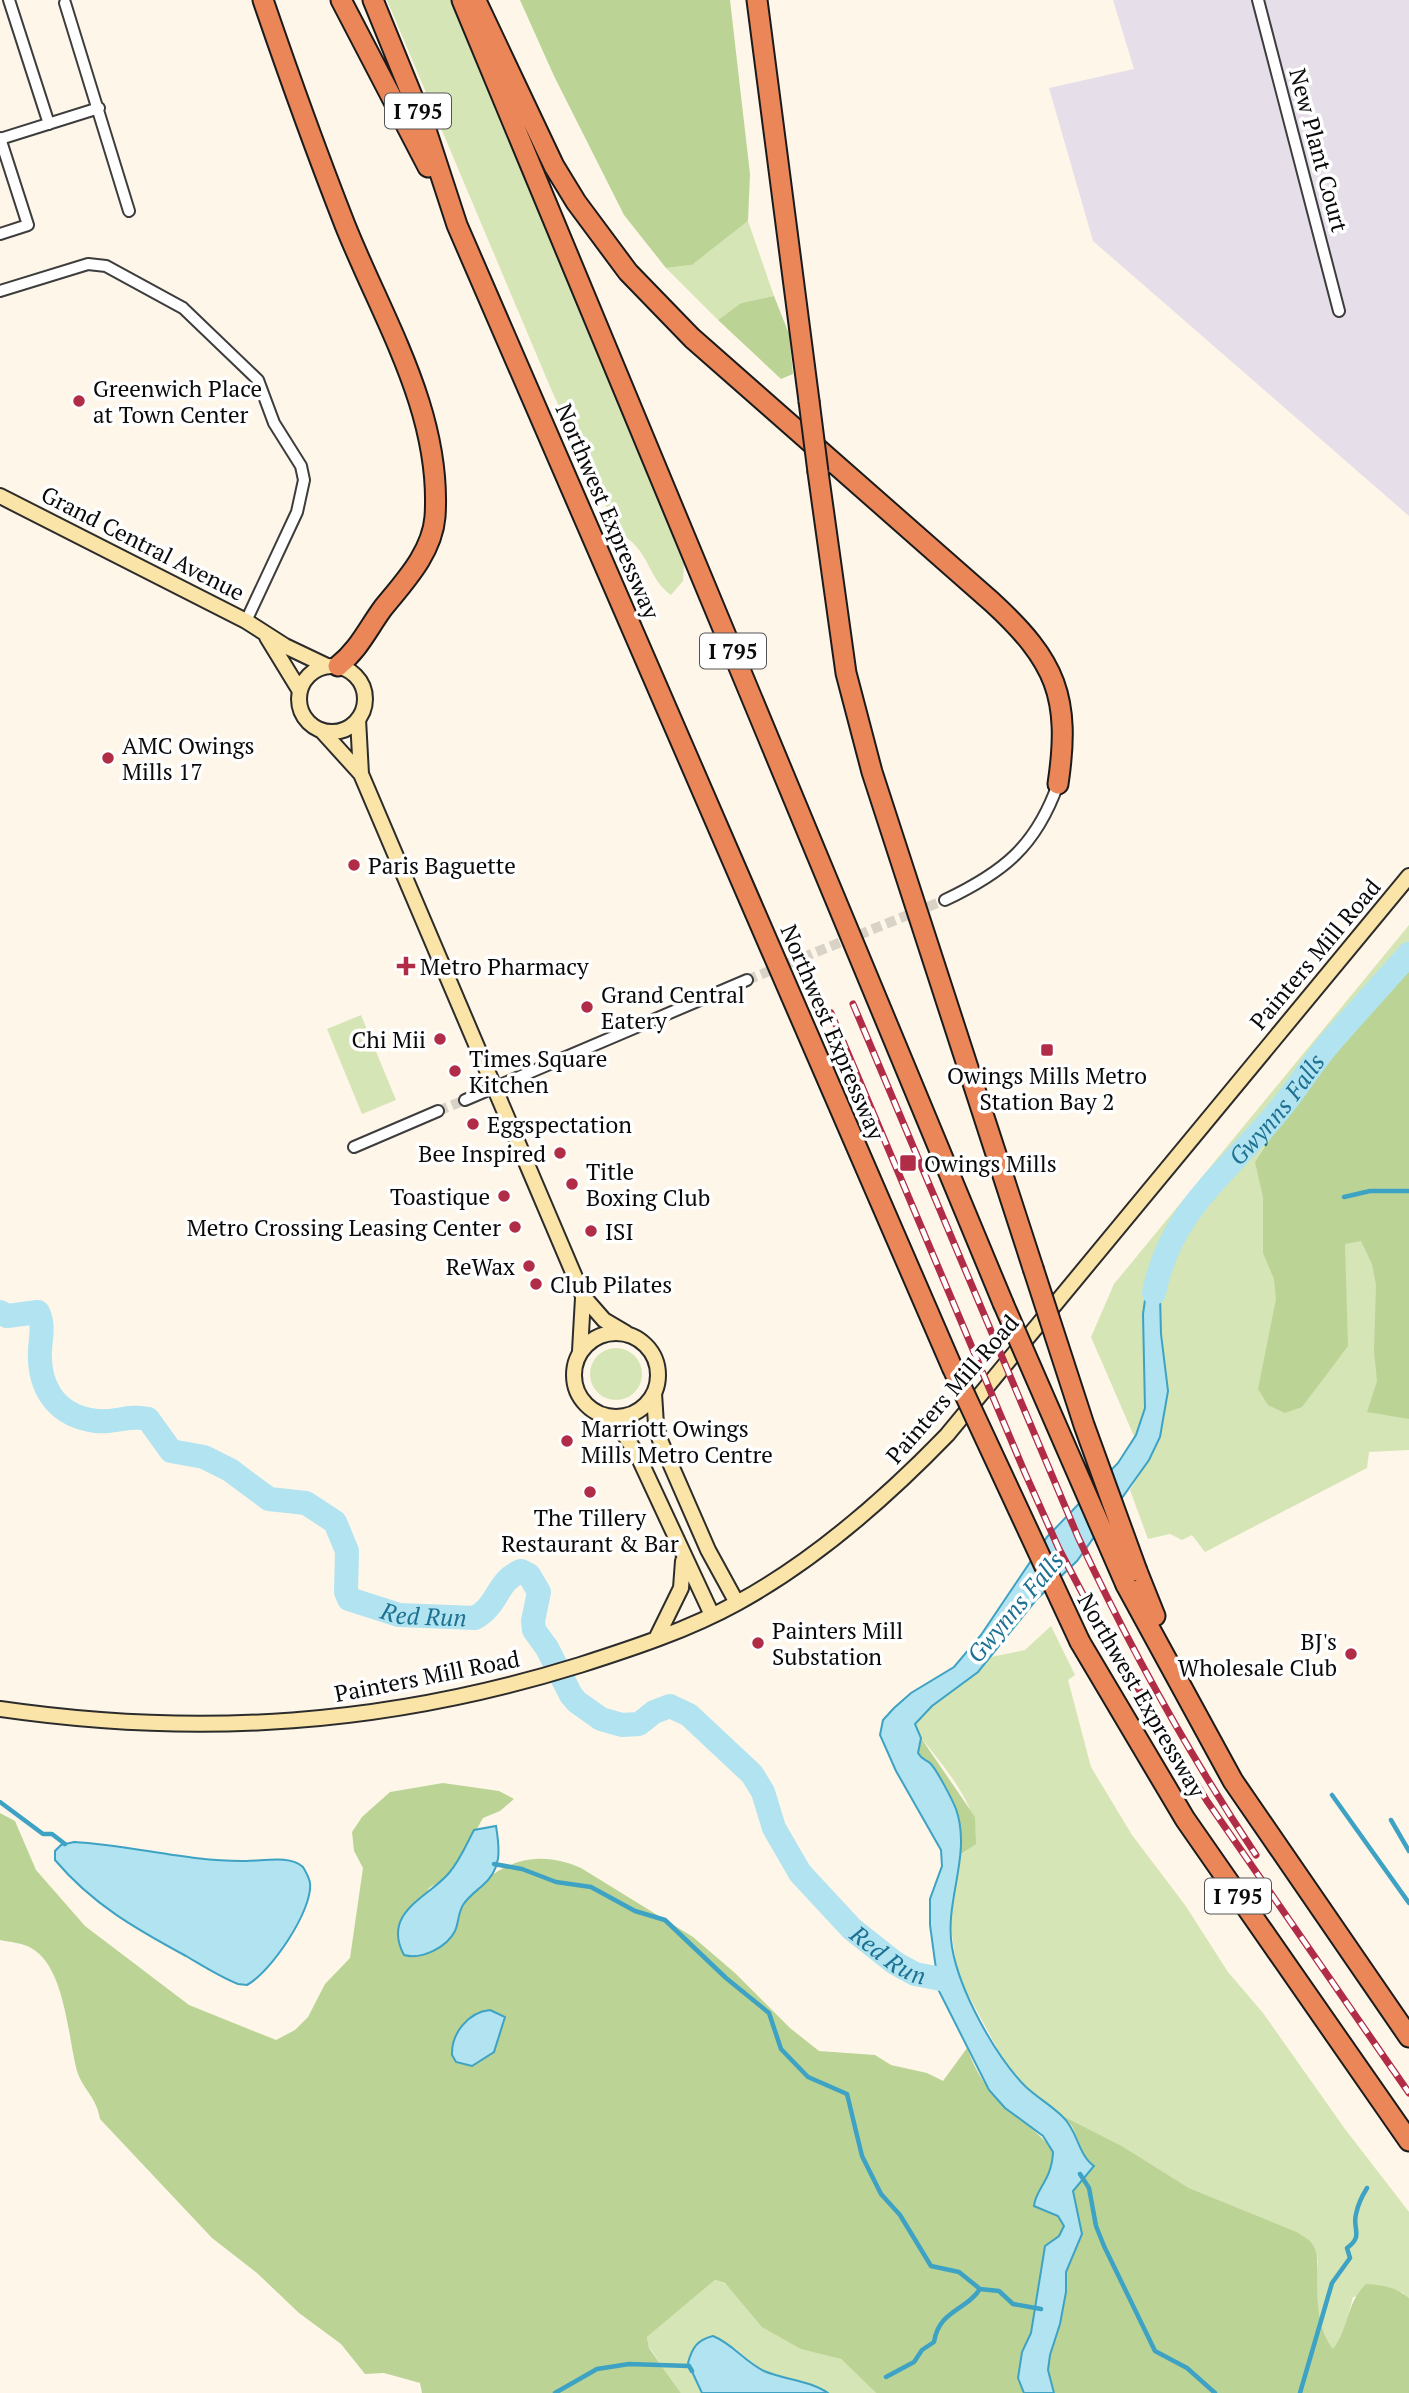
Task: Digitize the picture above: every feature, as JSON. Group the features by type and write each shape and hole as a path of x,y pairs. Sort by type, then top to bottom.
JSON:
{"highway":[{"path":"263,0 346,226 421,402 434,463 435,520 420,560 358,649 332,666"},
{"path":"341,0 457,225"},
{"name":"Northwest Expressway","path":"373,0 426,130 457,225 952,1367 1080,1642 1185,1819 1409,2141"},
{"name":"Northwest Expressway","path":"462,0 1003,1303 1195,1714 1233,1781 1409,2037"},
{"path":"476,0 554,166 576,202 628,272 692,338 992,602 1034,645 1056,683 1060,699 1063,749 1058,784"},
{"path":"757,0 846,673 872,772 1132,1578"},
{"path":"771,0 778,153"}],"street":[{"path":"9,0 49,124"},
{"name":"New Plant Court","path":"1258,0 1339,311"},
{"path":"65,3 129,211"},
{"path":"0,234 28,225 0,139 99,108"},
{"path":"0,291 88,264 106,266 183,308 258,380 274,423 301,466 304,480 297,512 246,621"},
{"name":"Grand Central Avenue","path":"0,496 246,621 264,633 332,666 347,669 360,682 365,704 358,719 361,774 492,1088 583,1296 604,1320 639,1339 656,1362 658,1376 654,1393 660,1440 708,1550 737,1603"},
{"name":"Grand Central Avenue","path":"264,633 300,691 300,708 304,718 322,731 352,768 361,774"},
{"path":"300,691 307,676 332,666"},
{"path":"322,731 344,730 358,719"},
{"path":"945,900 990,876 1027,845 1049,808 1058,784"},
{"name":"Painters Mill Road","path":"0,1709 146,1725 280,1723 387,1712 533,1679 656,1639 737,1603 788,1572 864,1515 947,1435 1409,876"},
{"path":"465,1100 747,980"},
{"path":"354,1147 438,1111"},
{"name":"Grand Central Avenue","path":"583,1296 584,1318 580,1353 574,1372 576,1386 591,1408 608,1416 619,1426 638,1456 712,1615"},
{"path":"580,1353 597,1337 611,1333 626,1334"},
{"path":"608,1416 635,1412 654,1393"},
{"path":"656,1639 675,1605 683,1580 683,1556"}],"shaded area":[{"path":"1113,0 1409,0 1409,516 1093,241 1049,88 1134,69"}],"green space":[{"path":"387,0 454,0 684,564 683,581 671,595 657,580 637,547 618,532 551,389"},
{"path":"520,0 730,0 750,174 748,221 692,265 666,268 624,215 554,76"},
{"path":"748,221 774,296 741,303 718,320 666,268 692,265"},
{"path":"774,296 789,334 793,374 781,379 718,320 741,303"},
{"path":"1409,925 1409,1450 1369,1452 1367,1468 1205,1552 1192,1535 1182,1540 1170,1534 1148,1539 1130,1490 1146,1464 1091,1337 1114,1284"},
{"path":"1409,961 1409,1419 1367,1412 1377,1381 1374,1351 1376,1285 1372,1264 1361,1241 1345,1244 1348,1346 1302,1407 1285,1413 1268,1405 1258,1389 1276,1299 1274,1279 1263,1253 1263,1197 1255,1162 1317,1069 1342,1044 1363,1004"},
{"path":"361,1015 396,1100 362,1114 327,1029"},
{"path":"616,1348 626,1350 634,1356 640,1364 640,1384 634,1392 626,1398 616,1400 606,1398 598,1392 592,1384 590,1374 592,1364 598,1356 606,1350"},
{"path":"1051,1626 1075,1675 1068,1680 1091,1767 1132,1835 1185,1905 1228,1972 1263,2013 1345,2129 1409,2212 1409,2298 1402,2292 1353,2297 1343,2334 1333,2350 1322,2335 1317,2318 1318,2261 1312,2243 1297,2232 1189,2188 1122,2146 1061,2115 1027,2087 1004,2061 958,1976 950,1921 960,1855 972,1845 975,1831 964,1797 921,1738 915,1724 932,1706 978,1672 991,1657 1025,1650"},
{"path":"921,1738 975,1817 976,1844 960,1855 959,1827 945,1786 930,1764 922,1760 918,1753"},
{"path":"443,1783 499,1791 514,1799 500,1811 483,1818 447,1877 429,1888 404,1955 419,1954 444,1939 456,1926 464,1902 491,1876 518,1862 548,1859 581,1868 693,1937 735,1973 790,2028 819,2051 875,2055 891,2065 927,2073 943,2081 967,2048 993,2095 1037,2133 1053,2152 1048,2181 1035,2198 1058,2216 1065,2226 1059,2236 1045,2247 1031,2333 1022,2352 1018,2378 1024,2393 876,2393 841,2359 801,2349 762,2327 725,2283 715,2280 647,2337 649,2348 681,2393 422,2393 420,2383 384,2373 365,2374 341,2344 299,2313 257,2273 212,2238 100,2119 96,2104 77,2071 58,1986 42,1957 28,1946 0,1940 0,1813 15,1821 36,1870 85,1926 189,2005 276,2040 295,2030 308,2017 325,1984 350,1958 363,1868 354,1851 352,1832 362,1817 390,1792"},
{"path":"1061,2115 1122,2146 1189,2188 1297,2232 1311,2242 1317,2261 1320,2319 1333,2349 1354,2300 1366,2284 1389,2287 1409,2298 1409,2393 1054,2393 1048,2370 1050,2355 1060,2324 1066,2292 1066,2272 1082,2234 1073,2191 1087,2161 1072,2126"},
{"path":"715,2280 724,2283 841,2359 876,2393 828,2393 811,2384 761,2370 735,2348 688,2363 702,2393 681,2393 649,2347 647,2337"}],"water":[{"name":"Gwynns Falls","path":"1160,1263 1164,1274 1160,1296 1161,1334 1168,1391 1160,1437 1149,1460 1077,1561 1036,1600 978,1672 932,1706 915,1724 921,1738 918,1753 930,1763 940,1778 956,1809 960,1826 960,1861 951,1930 952,1947 962,1983 980,2022 1002,2058 1026,2087 1068,2123 1085,2156 1094,2166 1073,2191 1082,2234 1066,2272 1066,2292 1060,2324 1050,2355 1048,2370 1054,2393 1024,2393 1018,2378 1022,2352 1031,2333 1045,2246 1059,2236 1064,2226 1058,2216 1034,2206 1050,2170 1053,2152 1043,2136 1005,2108 989,2090 939,1991 930,1925 930,1899 942,1866 941,1850 896,1771 880,1735 883,1720 894,1708 911,1693 954,1667 981,1635 1047,1537 1118,1463 1136,1435 1145,1408 1143,1314 1149,1272"},
{"path":"496,1826 499,1851 496,1866 489,1880 463,1905 451,1937 426,1954 404,1955 399,1940 399,1927 403,1916 449,1873 474,1830"},
{"path":"74,1842 224,1861 291,1861 303,1867 310,1883 309,1895 298,1924 278,1954 257,1978 247,1985 238,1984 132,1925 84,1890 55,1860 55,1851 61,1845"},
{"path":"490,2010 505,2017 494,2052 472,2066 456,2062 452,2047 462,2025 475,2015"},
{"path":"713,2336 764,2371 813,2385 828,2393 702,2393 688,2363 696,2345"}],"waterway":[{"name":"Gwynns Falls","path":"1154,1293 1162,1265 1186,1217 1275,1115 1327,1046 1409,954"},
{"path":"1344,1197 1370,1191 1409,1191"},
{"name":"Red Run","path":"0,1312 7,1316 38,1312 42,1326 40,1362 45,1385 58,1404 67,1411 98,1421 148,1419 171,1451 204,1457 230,1470 269,1499 306,1503 335,1522 347,1551 346,1592 349,1599 399,1615 475,1618 489,1607 513,1575 521,1571 529,1575 539,1592 533,1621 534,1630 577,1702 601,1719 622,1725 639,1724 654,1712 670,1706 689,1715 752,1774 763,1792 774,1828 800,1873 852,1929 895,1963 915,1974 946,1980"},
{"path":"1332,1795 1409,1903"},
{"path":"0,1802 43,1834 52,1834 65,1844"},
{"path":"1391,1820 1409,1851"},
{"path":"494,1864 522,1869 556,1882 591,1887 635,1911 665,1920 726,1978 769,2013 781,2049 808,2077 847,2094 862,2156 881,2194 900,2215 931,2266 959,2272 980,2289 999,2291 1013,2304 1041,2309"},
{"path":"1080,2174 1089,2188 1096,2226 1104,2246 1155,2351 1187,2368 1215,2393"},
{"path":"1300,2393 1332,2283 1350,2258 1347,2248 1355,2240 1357,2210 1367,2188"},
{"path":"886,2377 914,2362 922,2350 934,2342 941,2323 980,2289"},
{"path":"555,2393 597,2369 629,2364 689,2366 692,2371"}],"tunnel":[{"path":"747,980 945,900"},
{"path":"438,1111 465,1100"}],"railway":[{"path":"853,1004 1078,1537 1161,1699 1256,1855"},
{"path":"831,1013 1025,1473 1059,1549 1097,1621 1207,1801 1409,2093"}],"place":[{"name":"Greenwich Place at Town Center","path":"79,401"},
{"name":"AMC Owings Mills 17","path":"108,758"},
{"name":"Paris Baguette","path":"354,865"},
{"name":"Metro Pharmacy","path":"406,966"},
{"name":"Grand Central Eatery","path":"587,1007"},
{"name":"Chi Mii","path":"440,1039"},
{"name":"Owings Mills Metro Station Bay 2","path":"1047,1050"},
{"name":"Times Square Kitchen","path":"455,1071"},
{"name":"Eggspectation","path":"473,1124"},
{"name":"Bee Inspired","path":"560,1153"},
{"name":"Owings Mills","path":"908,1163"},
{"name":"Title Boxing Club","path":"572,1184"},
{"name":"Toastique","path":"504,1196"},
{"name":"Metro Crossing Leasing Center","path":"515,1227"},
{"name":"ISI","path":"591,1231"},
{"name":"ReWax","path":"529,1266"},
{"name":"Club Pilates","path":"536,1284"},
{"name":"Marriott Owings Mills Metro Centre","path":"567,1441"},
{"name":"The Tillery Restaurant & Bar","path":"590,1492"},
{"name":"Painters Mill Substation","path":"758,1643"},
{"name":"BJ's Wholesale Club","path":"1351,1654"}]}
